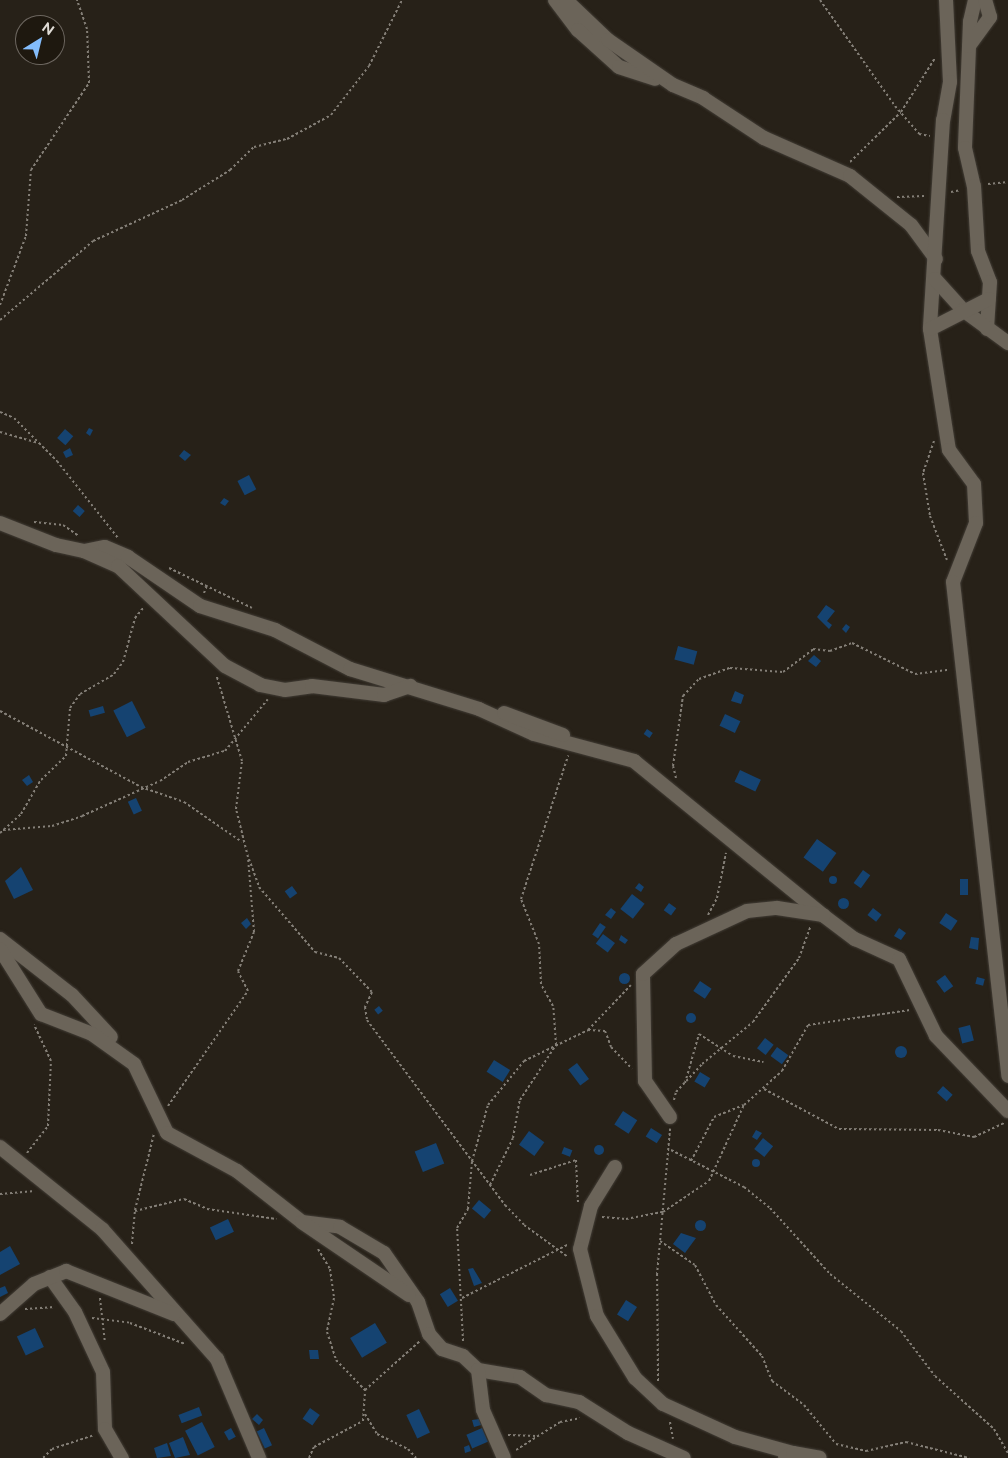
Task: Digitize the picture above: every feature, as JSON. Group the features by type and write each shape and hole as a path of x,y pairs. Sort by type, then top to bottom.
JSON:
{"street":[{"path":"555,0 578,30 619,67 674,85"},
{"path":"566,0 608,40 674,85 829,169 850,176 890,206 936,259"},
{"path":"946,0 950,82 942,138 935,279 930,329 948,450 974,484 976,524 952,582 1008,1069"},
{"path":"975,0 969,46 965,148 974,186 978,251 990,282 986,329"},
{"path":"969,46 990,17 985,0"},
{"path":"935,279 963,310 986,329 1008,343"},
{"path":"930,329 963,310 988,299"},
{"path":"6,526 86,550 118,566 160,603 225,666 260,685 281,689 312,686 384,695 410,686"},
{"path":"86,550 105,547 128,557 200,606 275,630 350,670 410,686 479,709 536,721 577,743 634,762 682,797 818,915 855,939 899,959 936,1036 1008,1111"},
{"path":"670,1117 645,1080 643,974 676,944 698,931 747,911 777,908 818,915"},
{"path":"0,940 72,995 134,1064 163,1113 167,1133 237,1171 302,1222 418,1302"},
{"path":"0,949 41,1014 92,1034 134,1064"},
{"path":"0,1147 54,1190 131,1259 175,1315 210,1353 259,1458"},
{"path":"615,1167 583,1227 580,1248 597,1316 635,1378 663,1404 735,1437 788,1455 820,1458"},
{"path":"302,1222 340,1227 384,1253 418,1302 429,1334 442,1349 463,1356 478,1370 520,1376 546,1395 579,1402 677,1457"},
{"path":"1,1313 34,1284 66,1271 98,1281 175,1315"},
{"path":"50,1277 75,1312 102,1372 105,1429 122,1458"},
{"path":"478,1370 483,1410 494,1436 508,1455"}],"path":[{"path":"0,304 26,236 31,170 89,83 87,29 77,0"},
{"path":"0,320 93,241 182,200 230,170 254,147 287,139 331,115 369,66 402,0"},
{"path":"820,0 919,134 942,138"},
{"path":"829,169 847,164 901,112 937,52"},
{"path":"0,412 14,418 39,443 115,532 128,557"},
{"path":"943,417 924,473 930,516 943,543 952,582"},
{"path":"0,432 39,443"},
{"path":"6,526 36,521 63,525 74,529 86,550"},
{"path":"164,566 245,601 257,613"},
{"path":"200,606 207,585"},
{"path":"0,833 21,814 42,780 64,760 70,708 80,694 114,674 125,656 134,618 144,607 160,603"},
{"path":"682,797 672,766 683,696 699,680 730,668 783,672 813,649 830,651 852,643 915,674 961,667"},
{"path":"216,673 242,761 235,797 242,842 259,887 315,952 339,958 372,992 365,1007 367,1020 490,1185 524,1225 584,1270"},
{"path":"3,830 52,826 141,786 160,781 203,755 225,751 260,705 281,689"},
{"path":"0,711 67,743 141,786 184,802 242,842"},
{"path":"490,1185 513,1138 520,1100 556,1045 553,1006 541,984 539,944 521,899 577,743"},
{"path":"698,931 717,898 727,851 722,831"},
{"path":"131,1259 134,1211 163,1113 248,991 238,971 254,932 248,857"},
{"path":"677,1457 672,1428 663,1404 657,1339 660,1241 671,1150 670,1117 676,1092 753,1022 799,958 818,915"},
{"path":"463,1356 462,1298 457,1228 468,1209 472,1161 488,1106 524,1061 588,1030 643,974"},
{"path":"690,1161 714,1117 744,1105 764,1089 782,1071 808,1025 887,1011 923,1010"},
{"path":"19,1162 48,1126 52,1061 31,1021"},
{"path":"588,1030 605,1031 611,1047 645,1080"},
{"path":"685,1083 699,1034 754,1063 763,1062"},
{"path":"764,1089 808,1109 839,1129 938,1130 974,1137 1008,1121"},
{"path":"462,1298 561,1251 583,1227 598,1216 626,1219 663,1212 709,1181 744,1105"},
{"path":"671,1150 713,1174 744,1187 770,1208 830,1274 901,1331 935,1376 994,1429 1008,1453"},
{"path":"530,1176 576,1160 583,1227"},
{"path":"0,1194 54,1190"},
{"path":"134,1211 184,1199 235,1215 302,1222"},
{"path":"660,1241 695,1265 716,1305 762,1356 772,1381 804,1405 836,1444 866,1451 906,1442 969,1458"},
{"path":"309,1458 314,1447 363,1421 365,1414 365,1390 336,1360 328,1332 334,1298 330,1269 316,1246"},
{"path":"98,1281 105,1351"},
{"path":"1,1313 63,1306 75,1312 102,1320 130,1324 210,1353"},
{"path":"365,1390 429,1334"},
{"path":"365,1414 377,1434 408,1449 416,1458"},
{"path":"508,1455 560,1422 599,1414"},
{"path":"42,1458 52,1449 105,1429"},
{"path":"494,1436 536,1436"}],"building":[{"path":"89,428 93,430 90,436 86,433"},
{"path":"65,429 73,436 65,445 57,438"},
{"path":"70,448 73,455 66,458 63,452"},
{"path":"184,450 191,455 185,461 179,456"},
{"path":"249,475 256,489 245,495 237,481"},
{"path":"224,498 229,501 225,506 220,503"},
{"path":"78,505 85,511 80,517 73,511"},
{"path":"826,605 835,611 827,621 832,625 829,629 817,617"},
{"path":"846,624 850,627 846,633 842,629"},
{"path":"678,646 697,651 694,665 674,660"},
{"path":"814,655 821,661 816,667 808,661"},
{"path":"735,691 744,695 741,704 731,701"},
{"path":"132,701 146,728 127,737 113,711"},
{"path":"103,706 105,713 91,717 89,710"},
{"path":"725,714 740,721 735,733 720,726"},
{"path":"647,729 653,733 649,738 644,734"},
{"path":"740,770 761,780 755,792 735,782"},
{"path":"29,775 33,782 27,786 22,780"},
{"path":"136,798 142,811 134,814 128,802"},
{"path":"817,839 836,853 823,872 803,858"},
{"path":"21,867 33,890 14,899 5,881"},
{"path":"863,870 870,875 861,888 854,883"},
{"path":"833,876 837,880 833,884 829,880"},
{"path":"960,879 968,879 968,895 960,895"},
{"path":"639,883 644,887 641,892 635,888"},
{"path":"292,886 297,893 290,899 285,891"},
{"path":"632,894 645,904 633,919 620,909"},
{"path":"841,898 845,898 848,903 847,907 841,908 838,905 838,901"},
{"path":"669,903 676,908 671,916 664,910"},
{"path":"611,908 616,912 611,919 605,915"},
{"path":"873,908 882,915 876,922 867,915"},
{"path":"946,913 958,921 951,931 939,923"},
{"path":"247,918 251,924 246,929 241,923"},
{"path":"600,923 606,927 598,939 592,935"},
{"path":"899,928 906,933 901,940 894,936"},
{"path":"603,934 615,943 608,953 596,944"},
{"path":"621,935 628,940 625,944 619,940"},
{"path":"971,937 979,938 978,950 969,948"},
{"path":"624,972 630,978 624,984 618,978"},
{"path":"945,975 953,986 944,993 936,981"},
{"path":"977,977 985,979 983,986 975,984"},
{"path":"700,981 712,989 705,999 693,991"},
{"path":"379,1006 383,1011 378,1014 374,1010"},
{"path":"689,1013 693,1013 696,1018 695,1022 689,1023 686,1020 686,1016"},
{"path":"970,1025 974,1041 962,1043 958,1028"},
{"path":"765,1038 774,1045 766,1055 757,1048"},
{"path":"899,1046 903,1046 907,1052 903,1058 899,1058 895,1054 895,1050"},
{"path":"777,1047 788,1055 782,1064 771,1056"},
{"path":"494,1060 510,1070 503,1082 487,1072"},
{"path":"577,1063 589,1079 580,1086 568,1070"},
{"path":"700,1072 710,1078 705,1088 694,1081"},
{"path":"943,1086 953,1095 947,1101 937,1093"},
{"path":"623,1111 637,1120 629,1134 614,1124"},
{"path":"651,1128 662,1135 657,1143 646,1136"},
{"path":"756,1130 762,1133 757,1140 752,1137"},
{"path":"529,1131 544,1142 534,1156 519,1145"},
{"path":"763,1138 773,1146 764,1157 754,1149"},
{"path":"436,1143 444,1163 423,1172 415,1152"},
{"path":"597,1145 601,1145 604,1150 603,1154 597,1155 594,1152 594,1148"},
{"path":"564,1147 572,1150 570,1157 561,1154"},
{"path":"756,1159 760,1163 756,1167 752,1163"},
{"path":"479,1200 491,1210 484,1219 472,1208"},
{"path":"228,1219 234,1232 216,1240 210,1227"},
{"path":"698,1220 702,1220 705,1225 704,1229 698,1230 695,1227 695,1223"},
{"path":"681,1233 696,1238 685,1253 673,1244"},
{"path":"10,1246 20,1264 0,1275 0,1252"},
{"path":"473,1268 482,1283 474,1286 468,1269"},
{"path":"5,1286 8,1293 0,1297 0,1288"},
{"path":"450,1288 458,1301 448,1307 440,1294"},
{"path":"626,1300 637,1307 628,1321 617,1314"},
{"path":"375,1323 387,1343 362,1358 350,1338"},
{"path":"35,1328 44,1347 26,1355 17,1336"},
{"path":"309,1350 318,1350 319,1359 310,1359"},
{"path":"199,1407 202,1415 182,1423 178,1415"},
{"path":"310,1408 320,1415 312,1426 303,1419"},
{"path":"419,1409 430,1433 417,1438 406,1415"},
{"path":"257,1414 263,1420 259,1425 252,1419"},
{"path":"479,1419 481,1425 474,1427 472,1420"},
{"path":"202,1422 215,1447 198,1456 185,1431"},
{"path":"231,1428 236,1437 229,1441 224,1432"},
{"path":"264,1428 272,1445 265,1449 257,1431"},
{"path":"482,1428 488,1442 472,1448 466,1435"},
{"path":"183,1437 190,1455 175,1458 169,1443"},
{"path":"167,1443 171,1456 157,1458 154,1448"},
{"path":"469,1445 471,1451 465,1453 464,1447"}]}
